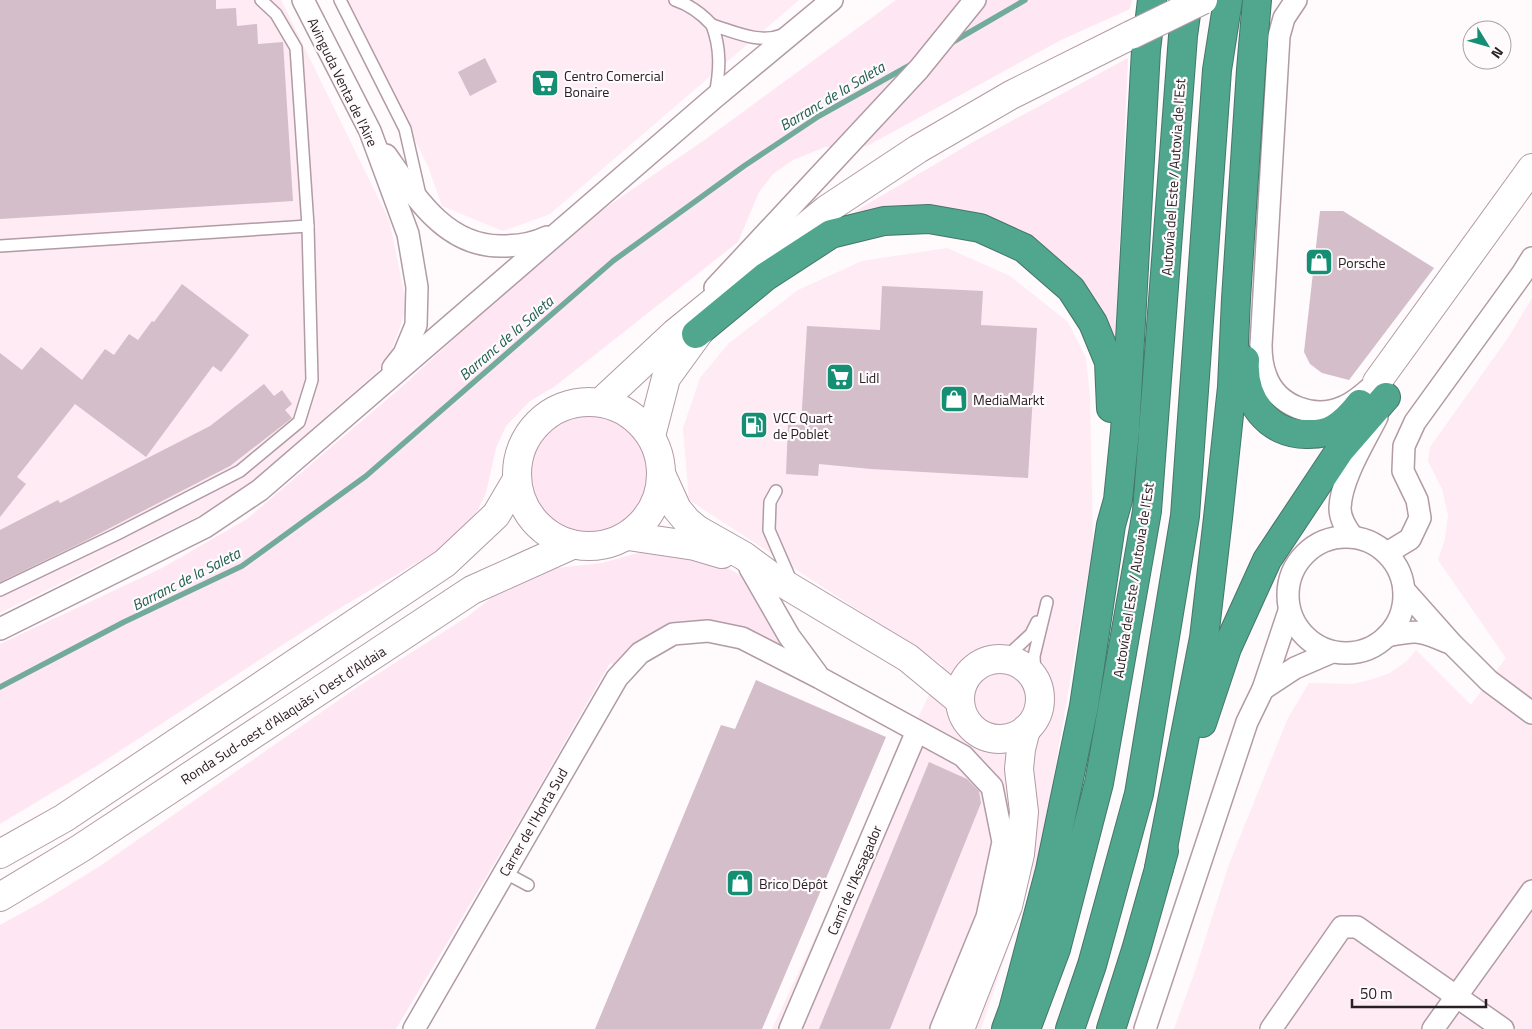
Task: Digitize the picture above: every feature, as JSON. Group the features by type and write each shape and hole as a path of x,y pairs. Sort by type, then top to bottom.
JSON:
{"highway":[{"path":"1006,1029 1013,1010 1050,870 1084,706 1111,525 1118,500 1125,431 1138,43 1152,0"},
{"name":"Autovía del Este / Autovia de l'Est","path":"1026,1029 1056,949 1099,783 1147,511 1188,0"},
{"path":"1159,868 1206,620 1232,387 1245,162 1257,0"},
{"path":"1070,1029 1092,965 1138,794 1185,516 1217,70 1227,10"},
{"path":"1245,162 1252,196 1244,372 1247,389 1253,400 1268,421 1280,430 1295,434 1322,434 1336,428 1382,389"},
{"path":"686,334 765,277 831,234 884,221 929,219 980,228 1024,248 1071,289 1093,323 1109,362 1113,432 1108,500 1111,525"},
{"path":"1111,1029 1171,832 1195,744 1227,648 1267,560 1382,389"}],"main road":[{"path":"601,402 686,334 735,285 826,210 918,149 1011,95 1138,43 1203,0"},
{"path":"1382,389 1532,168"},
{"path":"1382,389 1532,196"},
{"path":"651,436 666,378 686,334"},
{"path":"662,476 657,499 645,520 628,536 610,544 591,547 572,545 551,536 534,522 522,503 516,481 518,459 526,438 540,421 558,408 579,402 601,402 621,408 638,420 651,436 659,455 662,476 677,509 687,521 698,530 744,556 760,572"},
{"path":"0,854 64,818 445,564 496,515 516,481"},
{"path":"628,536 695,546 716,552 760,572 796,591 908,658 960,701"},
{"name":"Ronda Sud-oest d'Alaquàs i Oest d'Aldaia","path":"0,897 81,848 472,590 572,545"},
{"path":"908,658 956,667 977,666"},
{"path":"1004,659 1016,662 1035,679 1039,692 1039,705 1035,718 1026,729 1006,739 994,739 981,734 970,726 963,715 960,701 961,688 967,676 977,666 990,660 1004,659"},
{"path":"960,1029 1008,906 1020,854 1024,812 1019,769 1026,729"},
{"path":"994,739 1007,767 1015,798 1020,854"}],"street":[{"name":"Avinguda Venta de l'Aire","path":"303,0 370,131 408,234 417,287 416,325 404,354 379,389"},
{"path":"0,629 205,527 260,490 379,389 566,224 832,0"},
{"path":"686,334 798,198 920,69 975,0"},
{"path":"1296,0 1284,18 1280,36 1261,345 1262,362 1266,377 1275,392 1287,402 1300,409 1314,412 1330,412 1343,407 1360,396 1382,389"},
{"path":"370,131 423,206 443,226 474,242 492,246 528,245 546,238 566,224"},
{"path":"1387,553 1410,539 1420,518 1417,500 1403,471 1404,446 1411,430 1532,258"},
{"path":"1352,536 1344,524 1340,509 1343,491 1382,389"},
{"path":"1352,536 1370,541 1387,553 1401,575 1404,590 1403,607 1397,623 1387,636 1371,648 1352,653 1332,652 1318,647 1305,638 1295,626 1289,611 1287,592 1291,574 1301,557 1315,545 1324,541 1352,536"},
{"path":"760,572 789,636 820,678 963,756 992,787 1002,842 986,916 941,1029"},
{"path":"1404,590 1488,681 1532,713"},
{"path":"1145,1029 1247,722 1263,689 1289,611"},
{"name":"Carrer de l'Horta Sud","path":"414,1029 617,678 640,652 673,634 708,631 742,638 820,678"},
{"path":"1387,636 1422,631 1452,644"},
{"path":"1263,689 1295,668 1332,652"},
{"name":"Camí de l'Assagador","path":"790,1029 917,731"},
{"path":"1433,1029 1532,891"},
{"path":"1271,1029 1342,927 1357,926 1503,1029"}],"lane":[{"path":"0,590 117,534 240,471 299,422 312,380 308,226 296,48 276,14 261,0"},
{"path":"340,0 405,130 423,206"},
{"path":"674,0 701,13 712,24 718,41 720,58 714,98"},
{"path":"712,24 761,39 773,39 795,30"},
{"path":"0,246 308,226"},
{"path":"776,490 770,502 769,530 796,591"},
{"path":"1004,659 1031,634 1047,602 1034,656 1035,679"},
{"path":"504,872 528,885"}],"shaded area":[{"path":"0,0 281,0 389,220 407,306 388,362 231,500 0,613"},
{"name":"Centro Comercial Bonaire","path":"345,0 799,0 550,214 503,231 442,206 428,166"},
{"path":"896,0 1132,0 1130,9 1061,40 867,146 825,147 793,160 773,174 759,192 738,242 554,387 530,401 506,426 496,448 486,493 473,519 450,543 330,614 95,767 0,824 0,644 162,568 247,519 405,384 543,256 592,217 706,139"},
{"path":"1128,58 1115,344 1071,277 938,207 884,207 854,212 973,142"},
{"path":"947,248 1010,276 1068,322 1086,358 1090,398 1093,545 1042,846 981,1029 772,1029 943,665 689,500 683,428 700,378 728,344 798,290 862,261"},
{"path":"1532,298 1532,1029 1174,1029 1195,971 1229,864 1288,718 1309,683 1354,684 1373,679 1390,673 1407,661 1416,650 1471,705 1506,658 1438,560 1445,539 1448,515 1442,489 1428,461 1430,447 1508,338"},
{"path":"589,414 612,418 632,431 645,451 649,474 645,497 632,517 612,530 589,534 566,530 546,517 533,497 529,474 533,451 546,431 566,418"},
{"path":"672,550 726,567 740,575 786,655 706,623 615,665 610,663 526,810 396,1029 0,1029 0,925 42,902 100,866 362,684 467,617 491,598 537,574 557,568 602,563 645,551"}],"building":[{"path":"0,0 216,0 216,9 236,8 237,26 257,24 258,44 283,42 293,201 0,219"},
{"path":"485,58 497,82 470,96 458,72"},
{"path":"1320,211 1343,211 1434,268 1349,380 1322,373 1310,364 1304,352"},
{"path":"182,284 249,335 221,372 213,366 146,457 75,404 17,477 26,484 0,517 0,353 22,370 41,347 82,380 105,349 114,355 129,334 138,340"},
{"name":"MediaMarkt","path":"882,286 983,291 981,325 1037,328 1028,478 871,469 819,464 818,476 786,474 788,424 801,425 807,326 880,330"},
{"path":"264,384 274,396 282,390 292,404 285,410 292,418 230,466 81,543 0,582 0,530 58,500 60,503 210,426"},
{"name":"Brico Dépôt","path":"756,680 886,737 762,1029 595,1029 721,725 735,729"},
{"path":"929,762 967,779 979,791 981,803 890,1029 819,1029"}],"waterway":[{"name":"Barranc de la Saleta","path":"951,43 1025,0"},
{"name":"Barranc de la Saleta","path":"0,687 124,622 242,566 366,476 613,261 744,166 819,116 912,64"}],"place":[{"name":"Centro Comercial Bonaire","path":"545,83"},
{"name":"Porsche","path":"1319,262"},
{"name":"Lidl","path":"840,377"},
{"name":"MediaMarkt","path":"954,399"},
{"name":"VCC Quart de Poblet","path":"754,425"},
{"name":"Brico Dépôt","path":"740,883"}]}
